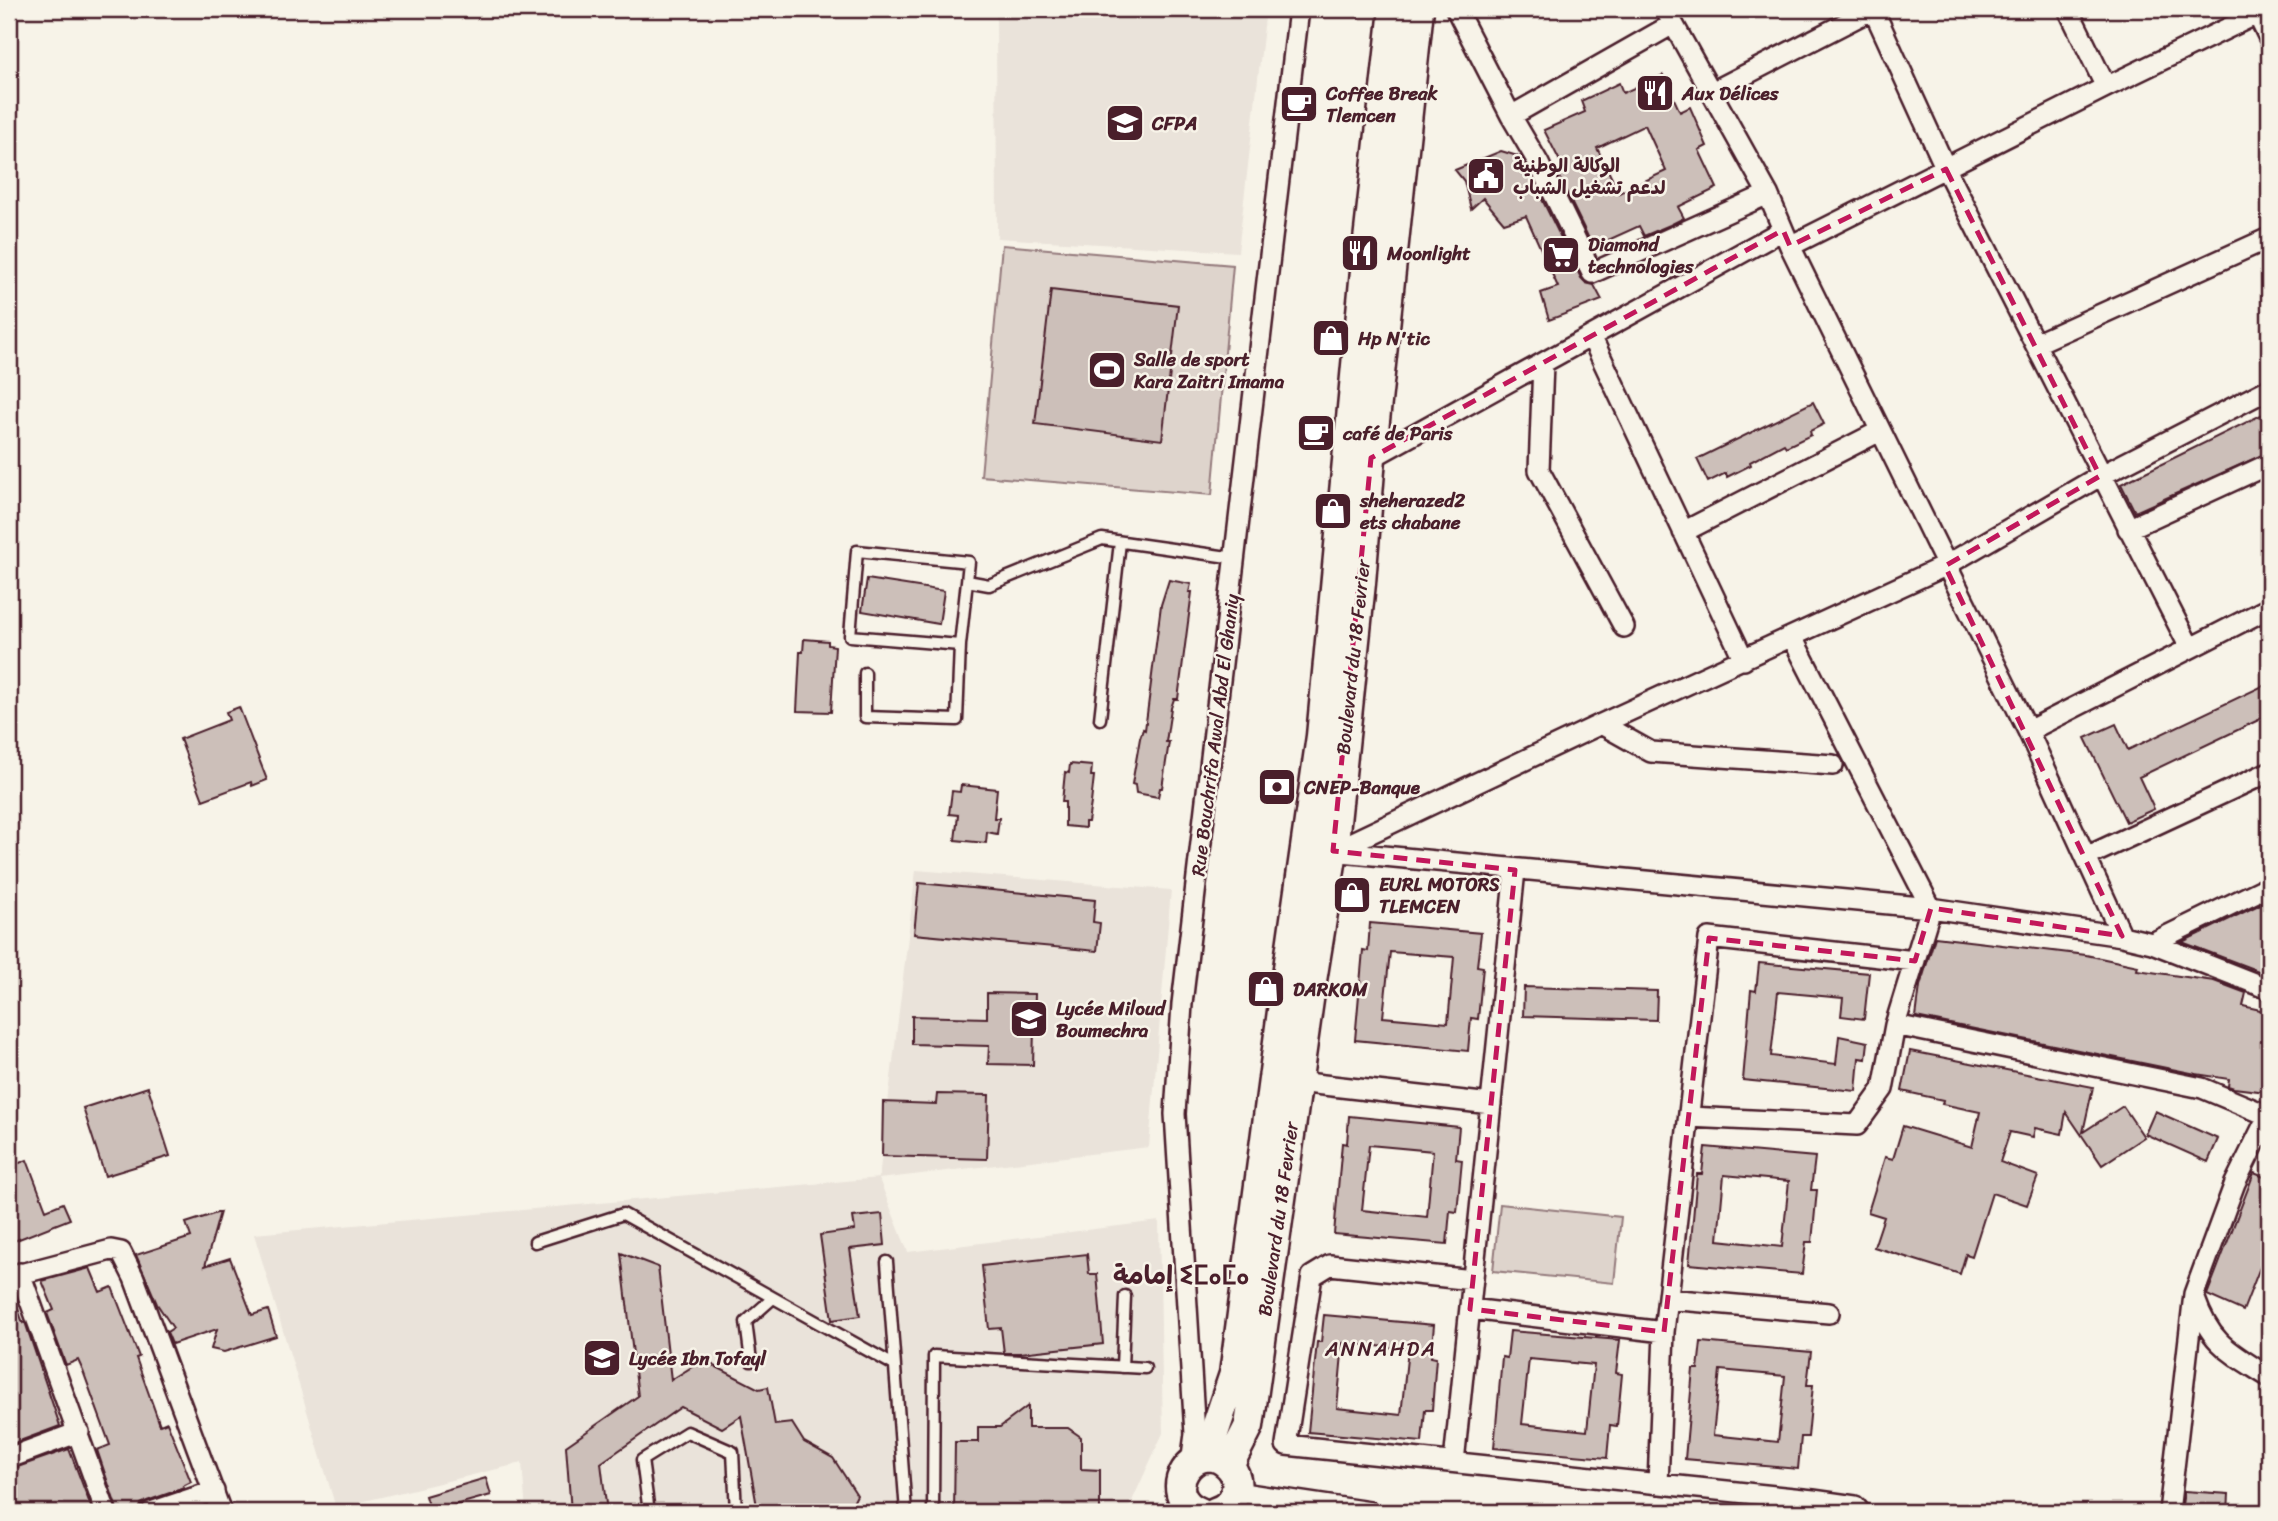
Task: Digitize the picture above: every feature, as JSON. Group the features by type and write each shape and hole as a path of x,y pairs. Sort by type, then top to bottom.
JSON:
{"main road":[{"name":"Boulevard du 18 Fevrier","path":"1205,1497 1249,1426 1297,1082 1319,849 1321,736 1367,249 1394,9"},
{"name":"Boulevard du 18 Fevrier","path":"1205,1497 1234,1374 1362,583 1371,458 1419,9"}],"street":[{"name":"Rue Bouchrifa Awal Abd El Ghaniy","path":"1205,1497 1195,1434 1175,1114 1182,1004 1299,9"},
{"path":"1456,9 1538,162 1592,274 1768,194"},
{"path":"1712,92 1873,9 1947,169 2100,476 2190,649"},
{"path":"2068,9 2106,86"},
{"path":"1371,458 1591,336 1786,238 1947,169 2256,11 2269,38"},
{"path":"1511,116 1669,16 1768,194 1786,238 2028,731 2122,936"},
{"path":"2035,344 2269,239"},
{"path":"1591,336 1744,660"},
{"path":"1543,363 1539,470 1624,627"},
{"path":"1319,849 1744,660 1945,566 2100,476 2269,389"},
{"path":"1683,532 1880,431"},
{"path":"2128,529 2269,464"},
{"path":"2028,731 2269,608"},
{"path":"1689,1117 1857,1125 1883,1089 1895,1025 1931,908 1792,637"},
{"path":"1601,724 1651,752 1833,765"},
{"path":"2086,857 2269,772"},
{"path":"1319,849 1931,908 2122,936 2152,943 2269,989"},
{"path":"1454,1462 1515,870"},
{"path":"2152,943 2269,886"},
{"path":"1658,1483 1664,1332 1709,938 1915,961"},
{"path":"1895,1025 2202,1088 2269,1115 2235,1183 2194,1294 2169,1512"},
{"path":"1297,1082 1491,1104"},
{"path":"106,1512 79,1432 15,1275 111,1250 121,1252 128,1263 221,1512"},
{"path":"1473,1280 1330,1265 1312,1276 1286,1445 1827,1502 1854,1506 1860,1512"},
{"path":"2194,1294 2204,1324 2224,1348 2269,1377"},
{"path":"1668,1299 1829,1313"},
{"path":"1470,1309 1664,1332"},
{"path":"9,1458 79,1432"},
{"path":"151,1512 214,1491"},
{"path":"1205,1497 1370,1512"}],"lane":[{"path":"967,581 989,585 1102,539 1235,558"},
{"path":"1100,719 1120,542"},
{"path":"865,673 865,717 957,720 960,645 969,562 857,551 850,636 960,645"},
{"path":"536,1242 623,1214 894,1365"},
{"path":"887,1262 906,1512"},
{"path":"1122,1367 1125,1296"},
{"path":"751,1361 746,1322 774,1298"},
{"path":"933,1512 934,1356 1145,1368"},
{"path":"649,1512 642,1460 687,1432 733,1452 736,1512"}],"highlighted area":[{"path":"1946,169 2100,476 1945,566 2122,936 1931,908 1915,961 1709,938 1664,1332 1470,1309 1515,870 1333,851 1371,458 1783,230 1790,246"}],"shaded area":[{"name":"CFPA","path":"996,9 1266,9 1238,252 997,238"},
{"name":"Salle de sport Kara Zaitri Imama","path":"1002,245 1233,265 1212,495 981,476"},
{"path":"916,870 1171,890 1149,1147 879,1179 908,1252 1159,1221 1163,1433 1127,1512 526,1512 522,1463 336,1508 254,1234 879,1178"},
{"path":"1500,1204 1621,1217 1614,1283 1493,1271"}],"building":[{"path":"1663,75 1680,112 1690,107 1707,146 1699,150 1717,188 1678,207 1684,218 1670,225 1644,236 1639,226 1593,247 1554,167 1565,171 1544,130 1585,112 1581,101 1619,83 1623,93","holes":["1645,125 1666,171 1619,193 1597,148"]},
{"name":"Diamond technologies","path":"1501,151 1521,157 1581,278 1594,285 1602,300 1549,320 1541,293 1558,287 1526,216 1504,223 1483,198 1471,209 1464,181 1455,170"},
{"path":"1051,290 1178,305 1162,440 1035,424"},
{"path":"1813,402 1824,424 1810,431 1811,435 1786,447 1784,444 1727,477 1726,473 1708,482 1697,459"},
{"path":"2269,411 2269,452 2135,512 2121,484"},
{"path":"867,579 944,591 939,624 862,611"},
{"path":"1169,580 1191,584 1189,592 1192,592 1178,699 1174,699 1171,708 1166,742 1169,742 1162,788 1158,797 1136,793 1135,785 1132,784 1140,738 1143,729 1145,730 1161,605"},
{"path":"804,639 828,641 828,645 835,646 831,712 797,711 800,652 803,652"},
{"path":"2269,683 2269,715 2139,777 2154,809 2126,822 2085,738 2116,724 2128,750"},
{"path":"239,707 267,780 252,786 251,782 203,800 180,739 229,720 226,712"},
{"path":"1070,764 1092,766 1091,776 1094,776 1091,803 1085,828 1065,826 1065,802 1062,802 1065,772 1069,773"},
{"path":"961,785 997,789 994,818 999,818 997,834 987,832 986,843 955,840 958,815 949,814 952,791 960,792"},
{"path":"919,883 1095,900 1093,922 1100,923 1097,951 914,934"},
{"path":"2269,900 2269,975 2182,942"},
{"path":"1370,923 1481,933 1477,966 1483,967 1478,1019 1471,1018 1468,1051 1355,1040 1363,950 1368,951","holes":["1390,952 1454,957 1448,1023 1383,1017"]},
{"path":"1935,937 2086,955 2138,966 2137,970 2214,981 2246,993 2243,1006 2269,1012 2267,1092 2228,1086 2229,1079 1916,1017 1920,986"},
{"path":"1759,963 1869,973 1864,1019 1841,1016 1843,998 1778,992 1771,1056 1836,1064 1839,1036 1868,1042 1866,1059 1859,1058 1856,1091 1743,1080 1751,990 1756,991"},
{"path":"1524,987 1657,991 1656,1020 1523,1016"},
{"path":"987,993 1035,994 1033,1065 988,1064 989,1046 912,1044 912,1016 987,1018"},
{"path":"1910,1051 2093,1087 2083,1132 2123,1106 2144,1137 2102,1165 2066,1112 2062,1134 2035,1128 2033,1137 2010,1132 2000,1162 2038,1176 2027,1205 1992,1193 1972,1256 1966,1254 1960,1274 1874,1247 1884,1217 1868,1212 1885,1157 1893,1159 1903,1126 1972,1147 1980,1112 1942,1104 1943,1100 1902,1091"},
{"path":"148,1087 170,1156 105,1176 83,1108"},
{"path":"937,1094 989,1095 987,1159 882,1156 883,1102 936,1104"},
{"path":"2155,1111 2218,1139 2208,1162 2145,1134"},
{"path":"1349,1116 1459,1127 1456,1159 1462,1160 1457,1212 1450,1211 1447,1244 1334,1234 1342,1143 1347,1144","holes":["1369,1145 1433,1151 1427,1217 1362,1210"]},
{"path":"1705,1147 1815,1157 1811,1190 1817,1190 1812,1242 1806,1242 1802,1274 1689,1264 1697,1174 1702,1174","holes":["1724,1175 1789,1181 1782,1247 1718,1240"]},
{"path":"27,1160 46,1210 63,1203 70,1219 9,1243 9,1167"},
{"path":"2254,1173 2269,1179 2269,1244 2243,1311 2207,1295"},
{"path":"220,1212 205,1266 230,1258 252,1315 268,1310 276,1336 224,1352 211,1349 217,1329 172,1344 167,1332 173,1328 157,1304 136,1255 191,1237 186,1223"},
{"path":"882,1214 885,1245 850,1249 860,1316 832,1320 820,1235 855,1230 853,1217"},
{"path":"621,1253 658,1267 671,1380 703,1360 759,1389 768,1387 775,1425 792,1423 804,1442 833,1458 857,1495 854,1501 837,1512 758,1512 741,1416 722,1428 681,1407 601,1463 607,1512 571,1512 566,1446 638,1396"},
{"path":"1087,1254 1089,1274 1097,1274 1103,1344 1004,1353 1001,1328 989,1329 982,1266"},
{"path":"90,1268 100,1292 112,1287 139,1357 136,1358 160,1425 167,1422 191,1482 183,1486 184,1488 141,1504 139,1512 118,1512 97,1450 110,1445 78,1360 66,1365 47,1313 54,1310 42,1281"},
{"path":"9,1290 23,1323 25,1322 60,1426 9,1445"},
{"path":"1324,1315 1434,1325 1431,1357 1436,1358 1432,1410 1425,1410 1422,1442 1308,1432 1317,1342 1321,1342","holes":["1343,1343 1408,1349 1401,1415 1337,1408"]},
{"path":"1510,1331 1620,1340 1616,1373 1622,1374 1617,1426 1610,1425 1607,1458 1494,1448 1502,1357 1507,1358","holes":["1529,1359 1594,1365 1587,1431 1522,1424"]},
{"path":"1701,1342 1811,1352 1807,1385 1813,1385 1808,1437 1801,1437 1798,1469 1685,1459 1693,1369 1698,1369","holes":["1720,1370 1785,1376 1778,1442 1713,1435"]},
{"path":"1028,1406 1028,1428 1068,1428 1081,1437 1081,1469 1100,1470 1100,1512 954,1512 955,1442 978,1442 978,1427 1000,1427"},
{"path":"69,1449 93,1512 9,1512 9,1470"},
{"path":"486,1478 491,1495 430,1512 425,1496"},
{"path":"2184,1491 2229,1494 2228,1512 2181,1512"}],"place":[{"name":"Aux Délices","path":"1655,93"},
{"name":"Coffee Break Tlemcen","path":"1299,104"},
{"name":"CFPA","path":"1125,123"},
{"name":"الوكالة الوطنية لدعم تشغيل الشباب","path":"1486,176"},
{"name":"Moonlight","path":"1360,253"},
{"name":"Diamond technologies","path":"1561,255"},
{"name":"Hp N'tic","path":"1331,338"},
{"name":"Salle de sport Kara Zaitri Imama","path":"1107,370"},
{"name":"café de Paris","path":"1316,433"},
{"name":"sheherazed2 ets chabane","path":"1333,511"},
{"name":"CNEP-Banque","path":"1277,787"},
{"name":"EURL MOTORS TLEMCEN","path":"1352,895"},
{"name":"DARKOM","path":"1266,989"},
{"name":"Lycée Miloud Boumechra","path":"1029,1019"},
{"name":"Lycée Ibn Tofayl","path":"602,1358"}],"district":[{"name":"إمامة ⵉⵎⴰⵎⴰ","path":"1181,1275"},
{"name":"ANNAHDA","path":"1381,1349"}]}
